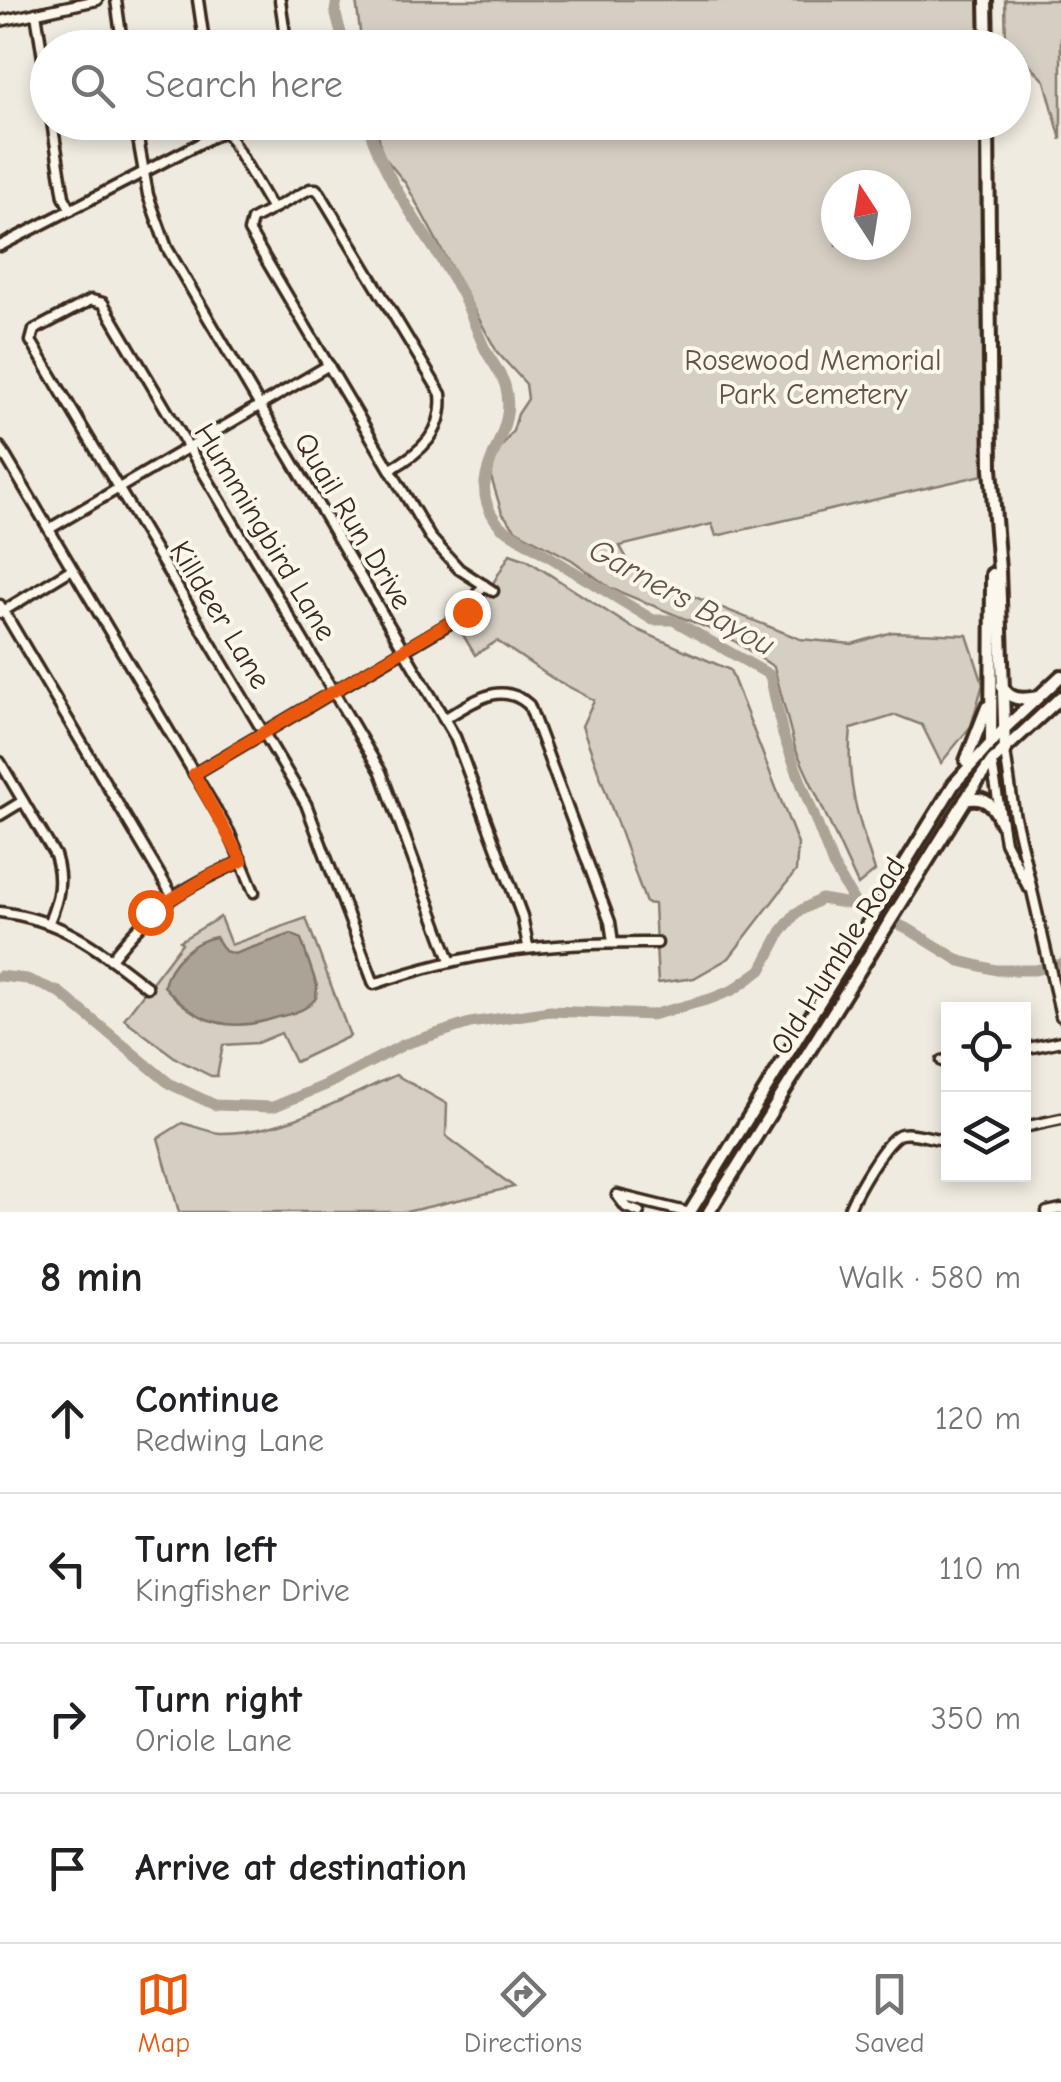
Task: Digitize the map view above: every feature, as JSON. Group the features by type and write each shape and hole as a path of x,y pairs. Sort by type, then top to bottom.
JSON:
{"main road":[{"path":"986,0 987,30"},
{"path":"988,140 994,518 992,762"},
{"path":"994,518 1005,751"},
{"name":"Old Humble Road","path":"688,1212 956,782 1002,730 1061,676"},
{"path":"1001,684 1012,698 1039,696"},
{"path":"956,782 990,692"},
{"name":"Old Humble Road","path":"708,1212 717,1206 874,942 965,800 992,762 1061,697"},
{"path":"965,800 978,798 990,804 1001,822"},
{"path":"807,1023 821,1031"}],"street":[{"path":"0,21 97,0"},
{"path":"116,0 120,30"},
{"path":"198,0 203,30"},
{"path":"280,0 284,30"},
{"path":"36,13 39,30"},
{"path":"55,140 64,197 72,210"},
{"name":"Quail Run Drive","path":"137,140 143,173 167,248 444,719 472,777 522,916 528,946"},
{"path":"0,246 200,140"},
{"path":"232,140 272,209"},
{"path":"391,469 426,446 442,406 441,394 320,193 310,190 252,220 249,230 328,365 438,548 459,569 493,591"},
{"name":"Killdeer Lane","path":"98,300 90,300 30,335 316,826 374,984 450,960"},
{"name":"Hummingbird Lane","path":"98,300 334,692 391,795 450,960"},
{"path":"49,529 328,365"},
{"path":"0,447 194,774 242,861 254,892"},
{"path":"72,569 1,610 173,897"},
{"path":"194,774 460,618 484,585"},
{"path":"444,719 496,692 512,694 529,704 610,922 613,942"},
{"path":"1005,751 1014,812 1061,1016"},
{"path":"0,762 60,870 58,899 48,922"},
{"path":"992,762 1006,842 1036,905"},
{"path":"0,815 23,801"},
{"path":"112,959 150,912 242,861"},
{"path":"0,912 48,922 88,941 147,987"},
{"path":"450,960 528,946 656,943"},
{"path":"1031,1047 1061,1041"},
{"path":"1031,1125 1061,1119"},
{"path":"848,1212 894,1137 906,1134 941,1139"},
{"path":"639,1212 626,1207 617,1195 688,1212"},
{"path":"1047,1212 1061,1209"}],"green space":[{"path":"356,0 979,0 979,30 360,30"},
{"path":"1005,0 1061,0 1061,140 1045,81 1031,66 1031,30 1006,30"},
{"name":"Rosewood Memorial Park Cemetery","path":"379,140 980,140 983,475 716,536 712,524 620,546 635,573 800,639 852,644 892,632 967,635 983,684 971,726 941,763 922,725 896,715 851,729 852,784 875,871 858,885 795,748 774,667 727,636 610,588 572,560 516,530 502,513 491,477 495,456 513,431 528,399 526,384 497,352 406,184 381,153"},
{"path":"510,554 527,560 631,627 730,670 798,844 796,871 729,958 694,978 658,983 654,904 646,903 582,726 594,700 552,678 497,641 475,655 456,623 488,592"},
{"path":"220,917 231,945 306,918 350,1036 295,1062 281,1033 257,1043 223,1045 217,1076 211,1076 177,1059 124,1019 180,941"},
{"path":"396,1075 447,1104 446,1136 514,1187 406,1212 179,1212 158,1138 182,1123 220,1133 266,1128 311,1113"}],"shaded area":[{"path":"291,934 301,939 317,986 316,998 298,1011 243,1025 228,1024 188,1009 164,986 176,961 208,939 216,937 225,951 234,954"}],"waterway":[{"name":"Garners Bayou","path":"337,0 335,11 340,30"},
{"name":"Garners Bayou","path":"373,140 384,167 459,289 505,385 505,423 485,491 489,509 501,527 653,620 673,620 770,675 783,735 833,865 856,905 910,930 960,961 996,970 1035,970 1061,964"},
{"path":"0,976 27,979 59,992 170,1084 215,1105 273,1107 405,1044 470,1023 550,1011 652,1015 710,999 733,990 761,970 796,913 821,899 856,905"}],"route":[{"path":"150,912 242,861 194,774 467,612"}]}
